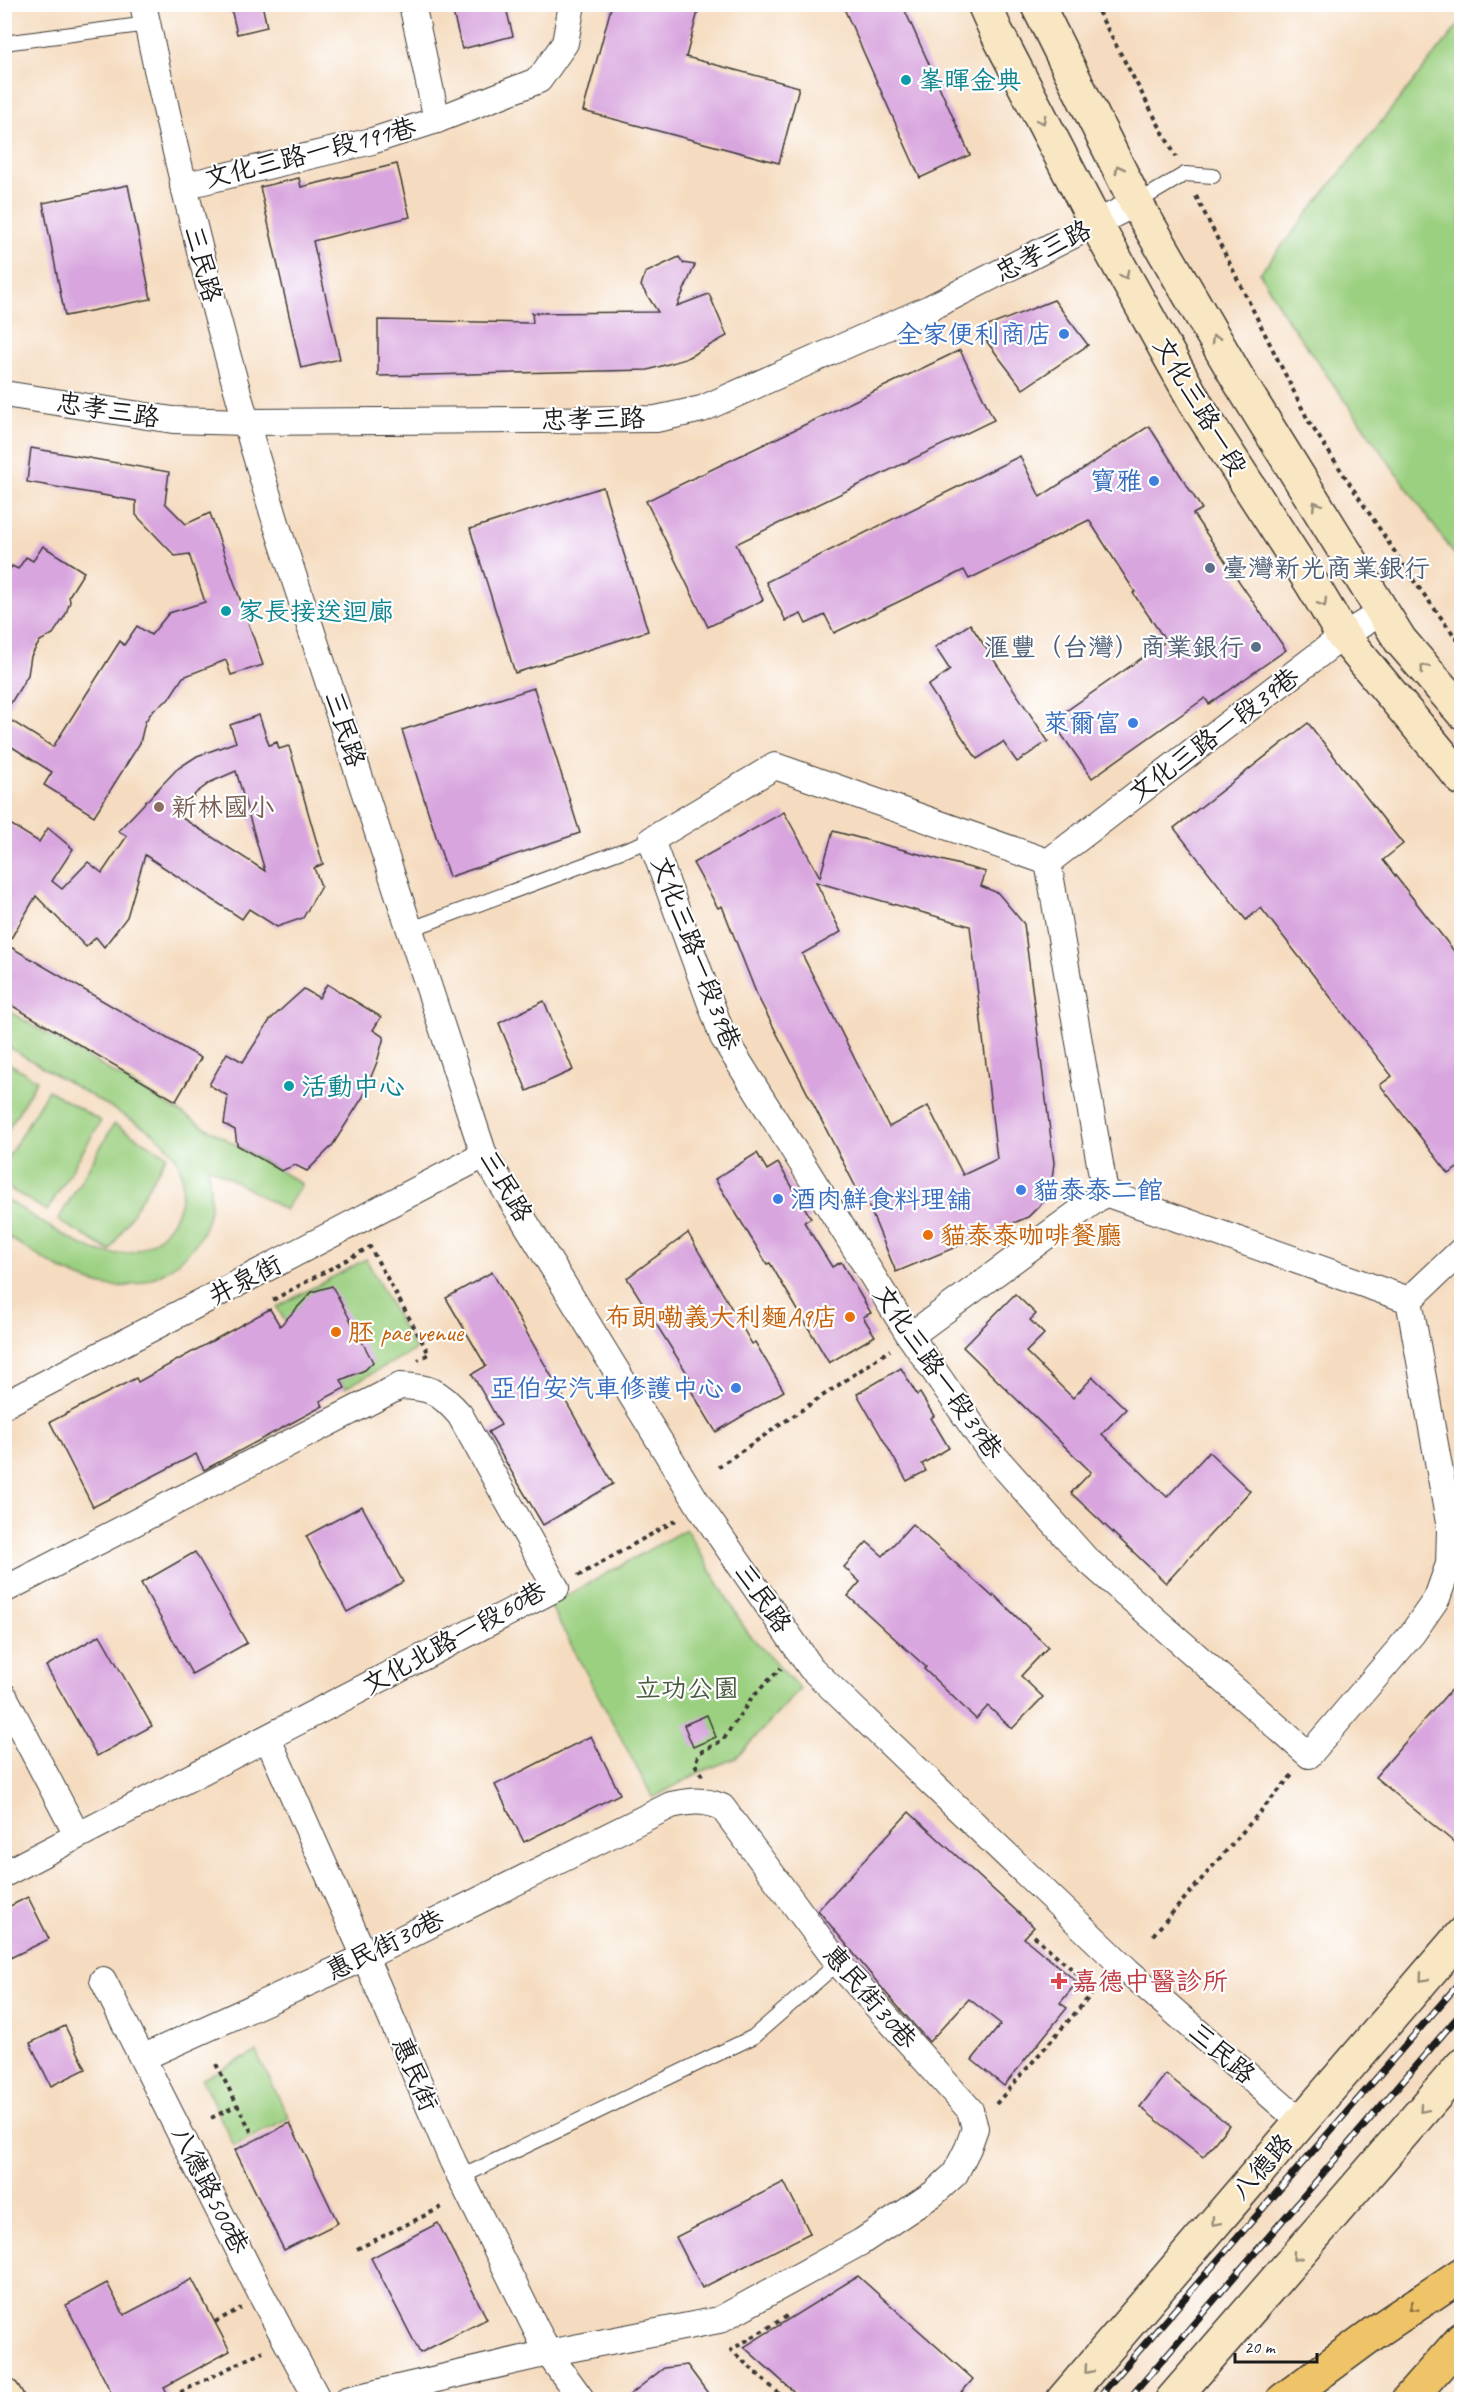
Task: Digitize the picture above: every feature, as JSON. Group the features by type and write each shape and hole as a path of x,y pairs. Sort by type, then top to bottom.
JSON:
{"highway":[{"path":"1282,2400 1374,2333 1461,2274"},
{"path":"1408,2400 1461,2338"}],"street":[{"name":"文化三路一段191巷","path":"412,4 437,120"},
{"name":"文化三路一段191巷","path":"183,186 372,141 437,120 539,80 565,43 572,4"},
{"name":"文化三路一段","path":"984,4 1096,224 1199,409 1343,636 1461,779"},
{"name":"文化三路一段","path":"1037,4 1136,203 1241,384 1400,640 1461,712"},
{"name":"三民路","path":"145,14 183,186 245,422 277,526 484,1155 700,1507 811,1668 1128,1971 1301,2121"},
{"name":"忠孝三路","path":"4,394 173,420 245,422 656,419 702,409 930,308 1136,203"},
{"name":"文化三路一段39巷","path":"1309,1755 1085,1557 989,1450 910,1336 723,1037 651,840 775,766 1048,861 1343,636 1382,612"},
{"path":"1048,861 1104,1192"},
{"name":"井泉街","path":"4,1405 484,1155"},
{"path":"910,1336 1104,1192"},
{"path":"1104,1192 1409,1300"},
{"path":"1409,1300 1461,1250"},
{"path":"1309,1755 1412,1634 1437,1599 1449,1564 1450,1528 1409,1300"},
{"name":"文化北路一段60巷","path":"4,1590 400,1386 425,1387 446,1399 460,1414 556,1588 4,1874"},
{"path":"4,1696 77,1835"},
{"name":"惠民街","path":"268,1738 461,2177 548,2353 582,2400"},
{"name":"惠民街30巷","path":"144,2057 365,1957 670,1805 707,1801 722,1807 838,1963 970,2110 975,2128"},
{"name":"八德路","path":"1063,2400 1461,1934"},
{"name":"八德路500巷","path":"103,1980 144,2057 262,2296 318,2400"},
{"path":"1172,2400 1461,2065"},
{"path":"347,2400 548,2353 719,2320 861,2242 933,2194 955,2174 975,2128"},
{"path":"4,2395 7,2400"}],"lane":[{"path":"4,43 145,14"},
{"path":"1136,203 1185,174 1213,176"},
{"path":"411,929 651,840"},
{"path":"461,2177 753,2037 838,1963"}],"path":[{"path":"1094,4 1185,174 1309,422 1414,581 1461,646"},
{"path":"273,1299 370,1247 429,1354 412,1364"},
{"path":"718,1467 910,1336"},
{"path":"556,1588 684,1516"},
{"path":"722,1807 696,1764 699,1753 723,1740 753,1696 785,1665"},
{"path":"1153,1935 1309,1755"},
{"path":"1034,1936 1096,1990"},
{"path":"975,2128 1108,1976"},
{"path":"216,2064 252,2133"},
{"path":"212,2118 238,2105"},
{"path":"357,2249 444,2206"},
{"path":"215,2322 247,2305"},
{"path":"786,2400 731,2350 791,2313"},
{"path":"182,2400 179,2393 270,2347"}],"green space":[{"path":"1461,22 1461,564 1285,316 1260,273"},
{"path":"5,1009 302,1184 285,1210 208,1166 210,1205 204,1229 186,1255 174,1266 145,1281 114,1286 98,1284 50,1263 5,1235 5,1199 83,1245 106,1253 124,1253 140,1249 154,1241 175,1217 182,1185 180,1168 173,1153 152,1132 5,1045"},
{"path":"5,1061 37,1080 5,1135"},
{"path":"48,1090 101,1121 47,1211 5,1186 5,1162"},
{"path":"114,1124 167,1155 110,1251 58,1220"},
{"path":"366,1259 415,1350 345,1388 337,1372 307,1363 277,1307"},
{"name":"立功公園","path":"686,1529 747,1632 800,1689 736,1758 700,1772 653,1798 550,1605"},
{"path":"256,2052 289,2118 234,2146 202,2079"}],"building":[{"path":"230,4 262,4 267,27 237,34"},
{"path":"451,4 505,4 513,36 462,49"},
{"path":"612,4 700,4 686,57 799,87 779,163 583,111"},
{"name":"峯暉金典","path":"842,4 902,4 970,155 920,178"},
{"path":"397,164 410,217 313,241 340,359 301,368 260,187 299,178 301,187"},
{"path":"128,185 151,299 65,316 43,203"},
{"path":"679,257 683,263 695,265 677,306 709,294 727,336 685,359 648,370 378,376 378,320 533,323 532,313 658,312 641,286 645,273"},
{"path":"1054,300 1088,345 1023,389 978,330"},
{"path":"960,350 994,420 736,544 763,600 708,627 646,501"},
{"path":"1149,426 1202,509 1193,514 1286,650 1209,704 1205,698 1092,778 1052,721 1166,641 1133,593 1135,592 1089,520 969,579 964,570 834,633 825,615 806,624 801,614 786,621 766,582 1020,456 1040,497"},
{"path":"31,448 169,472 165,503 186,524 210,513 263,665 231,675 226,660 183,677 168,700 153,710 145,722 140,743 94,816 44,785 52,772 4,742 4,716 53,747 120,641 124,645 137,626 151,635 169,613 205,602 189,554 175,556 136,515 136,501 27,482"},
{"path":"603,487 648,631 515,673 470,529"},
{"path":"43,546 84,572 69,596 70,602 65,616 53,634 40,641 31,656 28,675 4,714 4,578 12,566 18,569 26,557 33,561"},
{"path":"970,624 1048,741 1017,762 1003,742 977,759 928,686 950,670 935,647"},
{"path":"534,688 580,833 449,877 402,730"},
{"path":"259,715 269,745 277,742 279,749 289,746 323,864 314,868 321,886 303,918 277,927 249,909 242,919 145,855 127,917 104,947 96,937 86,947 36,896 7,945 201,1058 176,1101 4,1001 4,820 39,842 48,828 73,849 52,881 62,889 88,862 102,873 127,836 118,831 177,769 197,756 236,742 230,725","holes":["236,771 265,871 179,816 196,793 211,782"]},
{"path":"1308,723 1403,844 1383,860 1461,960 1461,1165 1449,1174 1380,1085 1392,1076 1261,908 1246,920 1174,828"},
{"path":"784,812 820,877 833,831 986,872 981,886 998,893 1024,924 1054,1163 1052,1179 1045,1200 1028,1217 896,1272 867,1202 864,1203 757,995 722,906 718,908 693,863","holes":["816,882 970,926 997,1159 963,1175 928,1106 889,1127 802,954 841,932"]},
{"name":"活動中心","path":"327,984 381,1017 373,1030 384,1037 363,1097 332,1146 307,1171 295,1165 281,1171 237,1145 235,1130 224,1124 228,1096 209,1085 227,1053 243,1062 270,1020 286,1005 304,989 319,998"},
{"path":"544,1001 573,1070 527,1091 499,1023"},
{"path":"757,1153 767,1170 778,1163 811,1218 804,1222 832,1267 841,1262 871,1313 863,1317 875,1336 829,1363 770,1263 767,1264 715,1179"},
{"path":"688,1233 752,1344 755,1342 784,1391 716,1432 687,1384 692,1381 627,1278"},
{"path":"492,1272 613,1484 543,1525 488,1432 501,1425 472,1374 486,1366 446,1298"},
{"path":"332,1286 373,1362 365,1370 341,1380 345,1388 320,1401 323,1406 204,1470 196,1454 93,1507 50,1422 136,1378 138,1382 270,1309 280,1326 312,1292"},
{"path":"1015,1294 1036,1314 1030,1320 1044,1334 1026,1352 1073,1398 1093,1377 1126,1409 1102,1434 1167,1497 1209,1452 1250,1491 1166,1583 1071,1493 1091,1472 963,1347"},
{"path":"901,1368 917,1395 920,1393 934,1416 931,1418 949,1448 922,1464 926,1471 907,1481 857,1394"},
{"path":"362,1506 403,1582 347,1612 306,1536"},
{"path":"912,1524 993,1597 994,1595 1048,1647 1021,1676 1043,1697 1012,1729 988,1706 976,1719 924,1669 926,1667 848,1596 860,1582 844,1567 867,1542 883,1556"},
{"path":"195,1552 247,1643 192,1674 141,1583"},
{"path":"100,1635 152,1726 97,1756 46,1666"},
{"path":"1461,1678 1461,1848 1375,1777"},
{"path":"707,1715 716,1737 693,1747 684,1725"},
{"path":"591,1736 620,1794 524,1842 495,1785"},
{"path":"909,1812 1034,1927 1024,1938 1077,1982 1060,2003 1067,2008 1004,2086 972,2060 1001,2024 969,1999 929,2042 818,1910"},
{"path":"28,1897 49,1939 4,1961 4,1909"},
{"path":"65,2026 86,2069 51,2086 30,2043"},
{"path":"1166,2074 1229,2125 1203,2157 1140,2107"},
{"path":"290,2123 338,2223 284,2250 235,2150"},
{"path":"784,2182 810,2233 702,2288 676,2237"},
{"path":"438,2223 487,2319 420,2353 371,2258"},
{"path":"858,2276 973,2379 955,2400 803,2400 744,2347"},
{"path":"192,2279 230,2351 164,2387 171,2400 115,2400 66,2305 107,2283 124,2315"},
{"path":"687,2365 713,2400 623,2400 664,2368"}],"railway":[{"path":"1096,2400 1462,1980"},
{"path":"1128,2400 1462,2012"}],"place":[{"name":"峯暉金典","path":"906,80"},
{"name":"全家便利商店","path":"1064,334"},
{"name":"寶雅","path":"1154,481"},
{"name":"臺灣新光商業銀行","path":"1210,568"},
{"name":"家長接送迴廊","path":"226,611"},
{"name":"滙豐（台灣）商業銀行","path":"1256,647"},
{"name":"萊爾富","path":"1133,723"},
{"name":"新林國小","path":"159,807"},
{"name":"活動中心","path":"289,1086"},
{"name":"貓泰泰二館","path":"1021,1190"},
{"name":"酒肉鮮食料理舖","path":"778,1199"},
{"name":"貓泰泰咖啡餐廳","path":"928,1235"},
{"name":"布朗嘞義大利麵A9店","path":"850,1317"},
{"name":"胚 pae venue","path":"336,1332"},
{"name":"亞伯安汽車修護中心","path":"736,1388"},
{"name":"嘉德中醫診所","path":"1059,1981"}]}
